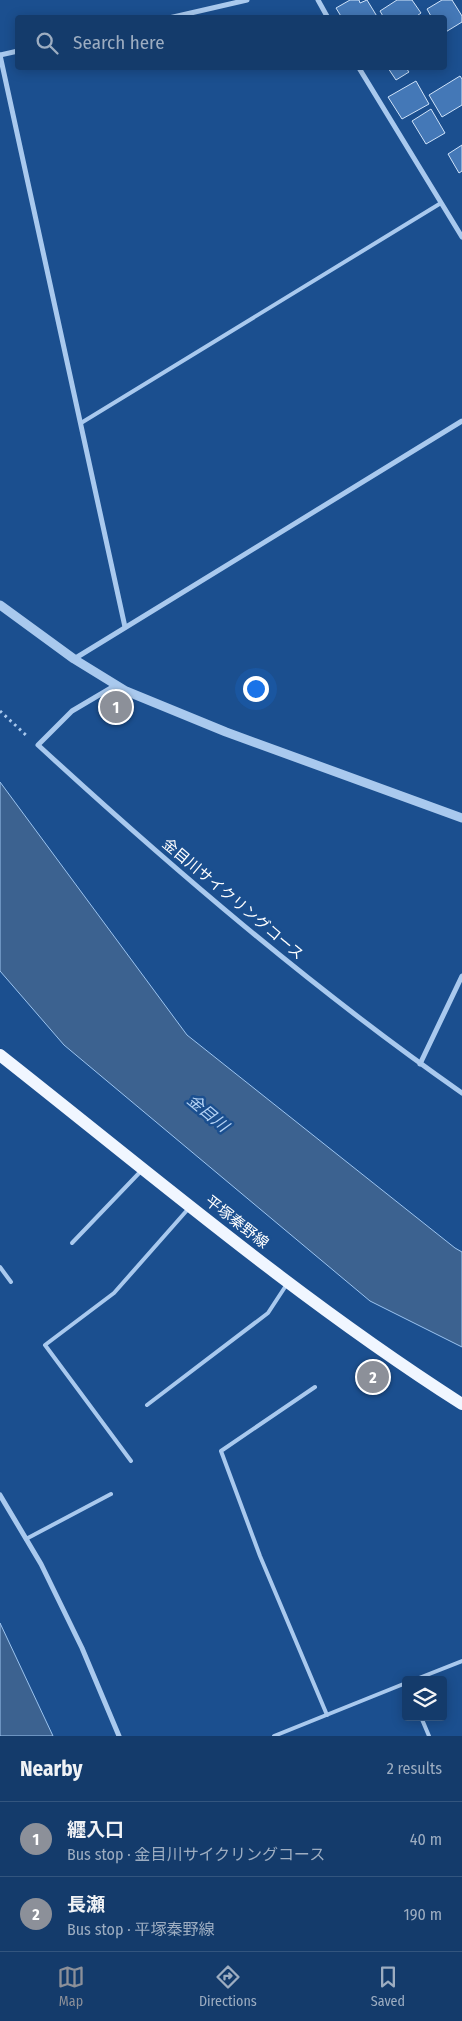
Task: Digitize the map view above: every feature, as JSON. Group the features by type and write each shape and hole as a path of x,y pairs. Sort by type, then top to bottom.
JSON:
{"main road":[{"name":"平塚秦野線","path":"0,1055 288,1282 368,1341 462,1404"}],"street":[{"path":"181,15 247,0"},
{"path":"318,0 326,15"},
{"path":"15,52 0,55 125,627"},
{"path":"360,70 462,237"},
{"path":"74,659 462,421"},
{"path":"0,605 74,659 126,691 226,732 462,818"},
{"path":"38,745 72,711 116,685"},
{"name":"金目川サイクリングコース","path":"38,745 140,838 248,931 420,1064 462,1093"},
{"path":"420,1064 462,976"},
{"path":"0,1495 41,1564 82,1648 119,1736"}],"lane":[{"path":"81,423 441,203"},
{"path":"72,1244 143,1168"},
{"path":"131,1461 45,1345 114,1292 190,1206"},
{"path":"0,1268 11,1282"},
{"path":"147,1405 268,1313 288,1282"},
{"path":"314,1387 221,1451 260,1556 327,1715"},
{"path":"26,1539 111,1494"},
{"path":"424,1676 462,1660"},
{"path":"274,1736 402,1685"},
{"path":"422,1721 428,1736"}],"path":[{"path":"0,711 38,745"}],"water":[{"name":"金目川","path":"0,782 187,1035 462,1252 462,1347 370,1301 64,1045 0,971"},
{"path":"0,1623 53,1736 0,1736"}],"building":[{"path":"350,0 359,0 360,3 367,0 376,15 340,15 336,8"},
{"path":"397,0 412,0 421,13 418,15 382,15 380,11"},
{"path":"442,0 452,0 462,16 462,22 447,31 447,15 430,15 427,9"},
{"path":"389,70 408,70 409,72 396,80"},
{"path":"460,76 462,79 462,105 442,117 429,95"},
{"path":"416,81 429,104 402,119 388,97"},
{"path":"431,109 445,133 426,144 412,121"},
{"path":"462,145 462,171 459,173 448,154"}],"place":[{"name":"纒入口","path":"116,707"},
{"name":"長瀬","path":"373,1377"}]}
